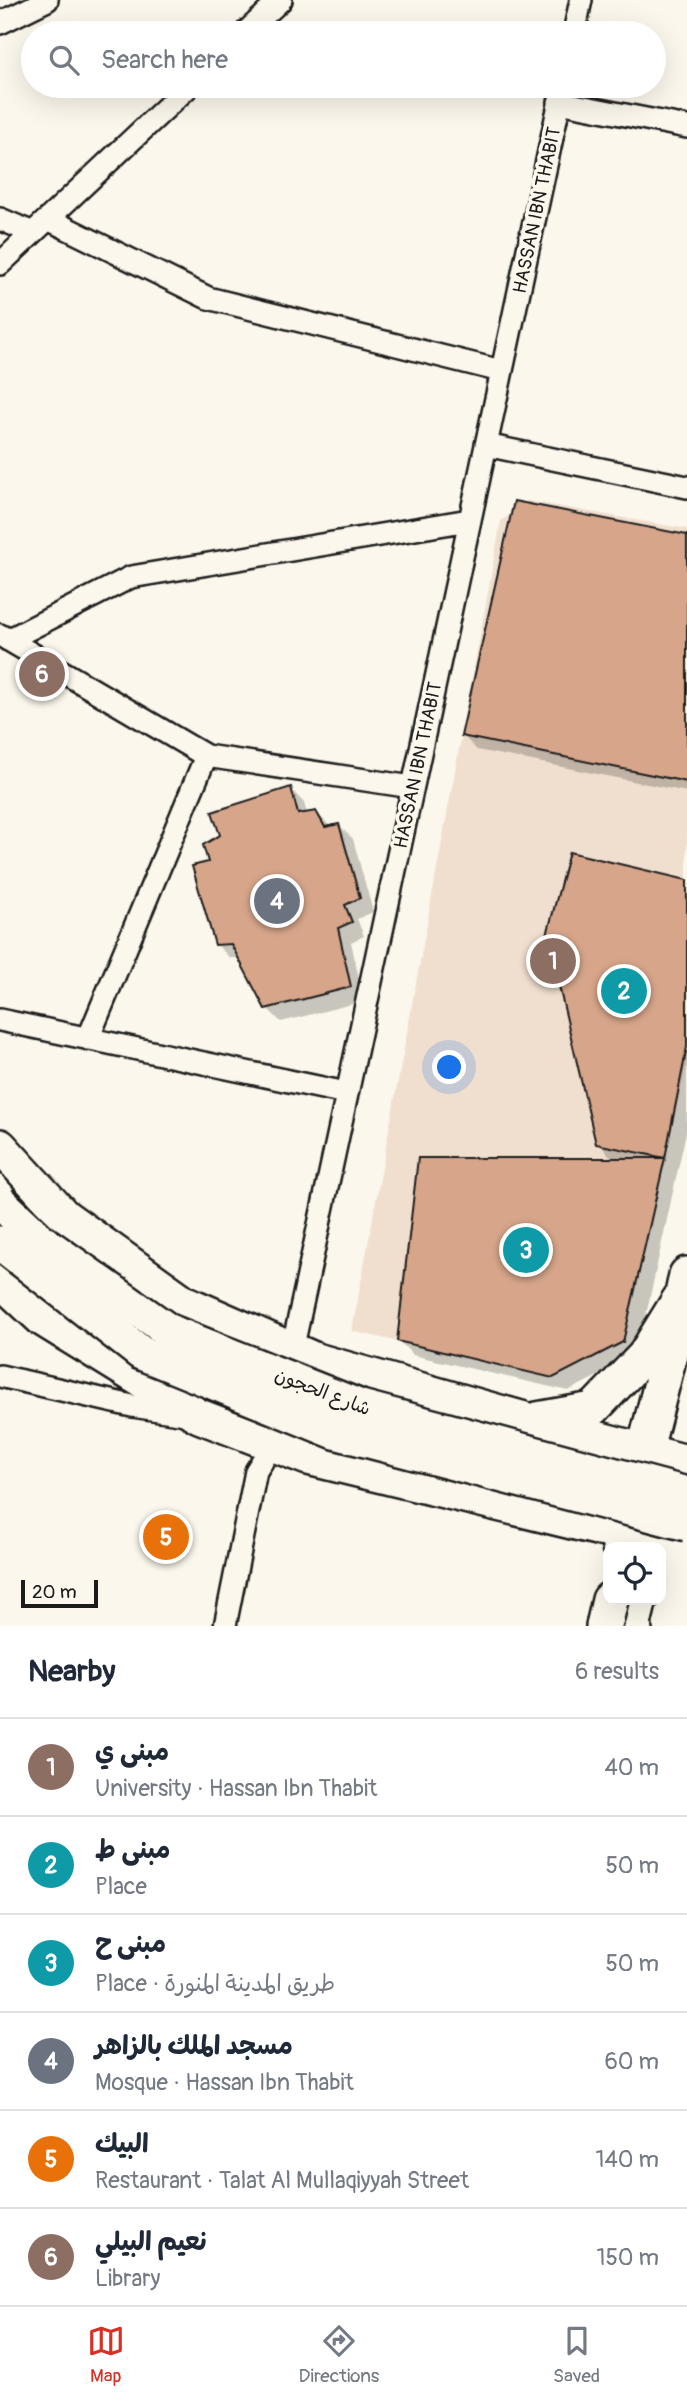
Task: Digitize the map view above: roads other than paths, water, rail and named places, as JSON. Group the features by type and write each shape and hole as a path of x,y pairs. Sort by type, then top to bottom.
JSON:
{"highway":[{"path":"622,1541 685,1284"},
{"path":"671,1626 687,1560"},
{"path":"604,1626 609,1605"}],"main road":[{"path":"0,1146 64,1216 184,1302 316,1360 687,1462"},
{"name":"شارع الحجون","path":"0,1202 40,1240 169,1331 361,1408 687,1494"},
{"name":"شارع الحجون","path":"0,1243 141,1353 335,1432 687,1524"},
{"path":"0,1280 42,1319 199,1416 308,1458 622,1541 687,1550"},
{"path":"528,1420 593,1409 644,1356 685,1284"}],"street":[{"path":"0,23 47,0"},
{"path":"258,21 281,0"},
{"path":"577,21 581,0"},
{"path":"0,264 176,98"},
{"name":"HASSAN IBN THABIT","path":"225,1626 256,1471 273,1444 560,98"},
{"path":"576,98 687,127"},
{"path":"0,219 40,226 208,298 501,371"},
{"path":"485,445 687,487"},
{"path":"4,638 131,577 469,520"},
{"path":"4,638 206,756 412,787"},
{"path":"88,1039 206,756"},
{"path":"0,1020 346,1093"},
{"path":"0,1376 132,1406 199,1416"}],"place":[{"name":"نعيم البيلي","path":"42,674"},
{"name":"مسجد الملك بالزاهر","path":"277,901"},
{"name":"مبنى ي","path":"553,961"},
{"name":"مبنى ط","path":"624,991"},
{"name":"مبنى ح","path":"526,1250"},
{"name":"البيك","path":"166,1537"}]}
